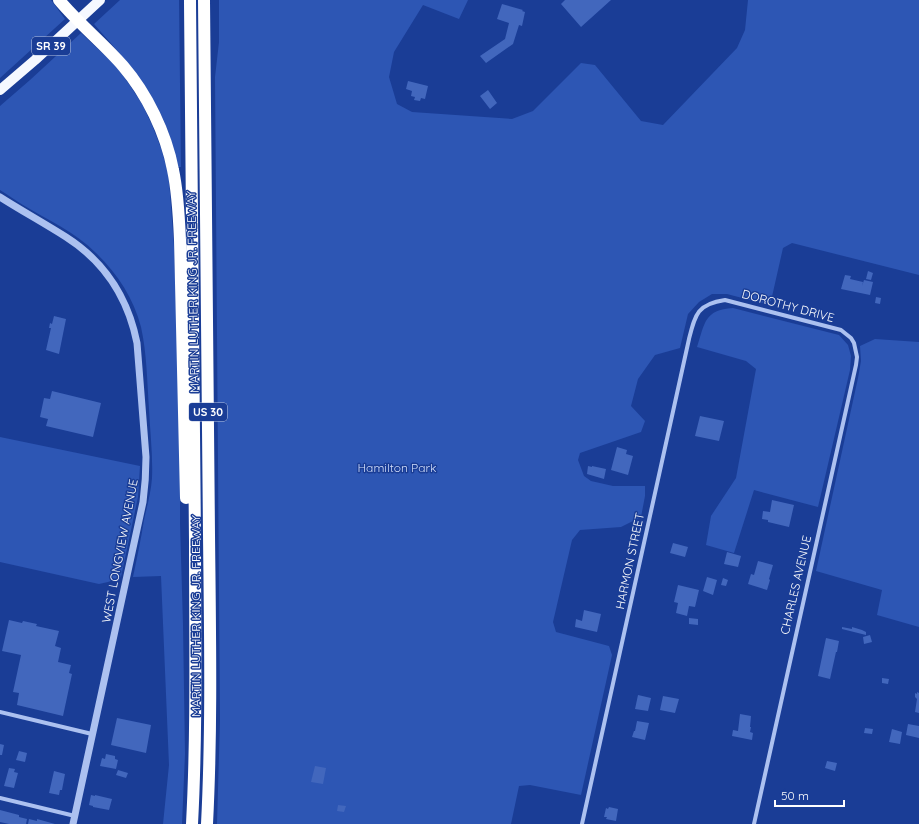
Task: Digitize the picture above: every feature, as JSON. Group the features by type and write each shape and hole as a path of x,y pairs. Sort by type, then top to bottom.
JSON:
{"highway":[{"path":"60,0 70,14 109,51 136,82 154,115 168,149 173,168 180,240 187,525 195,628"},
{"name":"MARTIN LUTHER KING JR. FREEWAY","path":"190,0 195,628 195,741 192,824"},
{"name":"MARTIN LUTHER KING JR. FREEWAY","path":"204,0 209,436 210,714 207,824"},
{"path":"205,72 212,38 211,0"}],"main road":[{"name":"SR 39","path":"0,90 100,0"}],"street":[{"name":"WEST LONGVIEW AVENUE","path":"0,197 66,237 89,255 102,268 118,291 130,315 137,343 146,457 145,487 73,824"},
{"name":"DOROTHY DRIVE","path":"704,306 725,300 841,330 851,338 856,350"},
{"name":"HARMON STREET","path":"582,824 689,339 694,318 704,306"},
{"name":"CHARLES AVENUE","path":"754,824 853,380 857,357 856,350"},
{"path":"0,712 92,734"},
{"path":"0,798 75,816"}],"green space":[{"path":"0,0 51,0 65,19 0,78"},
{"path":"120,0 179,0 181,167 177,167 168,131 162,116 146,88 116,49 94,24"},
{"name":"Hamilton Park","path":"219,0 468,0 459,19 423,5 394,52 389,77 397,104 412,112 512,119 533,111 581,63 595,65 641,121 663,125 737,48 745,30 748,0 919,0 919,275 792,243 783,248 771,301 761,303 727,294 712,294 699,302 688,314 680,348 655,355 638,379 631,406 645,421 641,432 580,453 578,460 584,476 591,481 613,486 645,486 645,496 641,517 621,527 580,530 572,540 553,622 556,632 609,646 612,655 581,795 530,785 519,786 511,824 217,824 220,720 215,77 219,42"},
{"path":"81,33 115,65 142,104 161,148 168,173 174,247 180,432 180,523 185,754 182,824 163,824 169,765 161,576 133,577 152,478 152,452 146,368 141,327 134,306 124,287 111,269 96,253 79,239 52,221 0,190 0,106"},
{"path":"733,308 839,335 848,345 851,356 850,370 818,507 754,490 734,553 706,545 711,516 736,478 756,369 746,361 697,347 707,319 711,315 723,309"},
{"path":"875,339 919,342 919,627 877,615 882,590 816,571 858,378 861,361 860,346"},
{"path":"0,437 140,466 138,497 121,577 99,584 0,562"}],"building":[{"path":"565,0 611,0 581,27 561,4"},
{"path":"502,4 523,10 522,11 525,12 522,26 519,25 513,44 486,63 480,56 505,39 509,23 497,19"},
{"path":"408,81 428,86 425,99 421,98 420,101 414,100 415,97 411,96 412,91 406,89"},
{"path":"488,90 497,103 490,109 480,96"},
{"path":"868,271 873,273 871,280 866,279"},
{"path":"845,275 851,276 850,279 863,282 862,286 864,280 873,282 870,295 841,289"},
{"path":"876,297 881,298 880,304 875,303"},
{"path":"54,316 66,319 59,354 46,350 51,328 49,328 50,323 52,324"},
{"path":"52,391 101,403 93,437 46,426 48,419 40,417 44,398 50,399"},
{"path":"700,416 724,421 719,441 695,436"},
{"path":"617,447 627,450 626,454 633,456 628,475 611,470"},
{"path":"588,466 606,469 604,479 587,474"},
{"path":"772,500 794,505 789,527 762,519 763,511 770,512"},
{"path":"673,543 688,547 685,557 670,553"},
{"path":"727,552 741,556 738,567 724,564"},
{"path":"758,561 773,565 767,590 748,584 751,574 754,575"},
{"path":"707,577 717,580 713,595 703,591"},
{"path":"723,578 728,580 726,586 721,585"},
{"path":"678,585 699,590 695,607 689,606 687,616 676,613 678,603 674,602"},
{"path":"584,610 601,614 597,632 575,627 576,619 582,621"},
{"path":"689,618 698,619 698,625 689,624"},
{"path":"9,620 37,624 36,626 59,631 55,646 61,648 58,662 71,665 69,673 72,674 63,716 17,705 19,693 13,692 21,655 2,651"},
{"path":"842,627 852,629 852,627 862,630 866,632 866,635 842,629"},
{"path":"870,635 872,642 864,644 863,637"},
{"path":"826,638 839,641 830,679 818,676"},
{"path":"882,678 889,679 888,684 882,683"},
{"path":"917,692 919,693 919,713 915,712 917,699 915,697 915,693 917,694"},
{"path":"638,695 651,698 648,711 635,709"},
{"path":"663,696 679,699 675,713 660,710"},
{"path":"740,714 751,716 750,732 753,733 752,740 732,736 733,730 738,731"},
{"path":"117,718 151,725 146,753 111,745"},
{"path":"637,721 649,723 645,740 632,737"},
{"path":"908,724 919,726 919,738 906,735"},
{"path":"865,728 873,729 872,734 864,733"},
{"path":"892,729 902,732 900,744 889,742"},
{"path":"0,744 4,745 2,755 0,755"},
{"path":"19,751 27,753 25,762 16,760"},
{"path":"106,754 115,756 115,759 118,760 116,769 100,766 102,758 105,759"},
{"path":"827,761 837,763 835,771 825,768"},
{"path":"315,766 326,768 323,784 311,782"},
{"path":"9,768 15,769 14,772 18,773 14,788 4,786"},
{"path":"118,770 128,773 126,778 116,775"},
{"path":"54,771 65,774 62,790 60,790 59,795 49,793"},
{"path":"91,795 112,799 109,810 89,805"},
{"path":"338,805 346,806 344,812 337,811"},
{"path":"609,807 618,809 616,821 606,819 607,817 604,817 606,808 608,809"},
{"path":"0,810 19,815 19,817 27,819 26,824 9,824 0,822"},
{"path":"29,819 37,821 37,819 55,824 28,824"}]}
